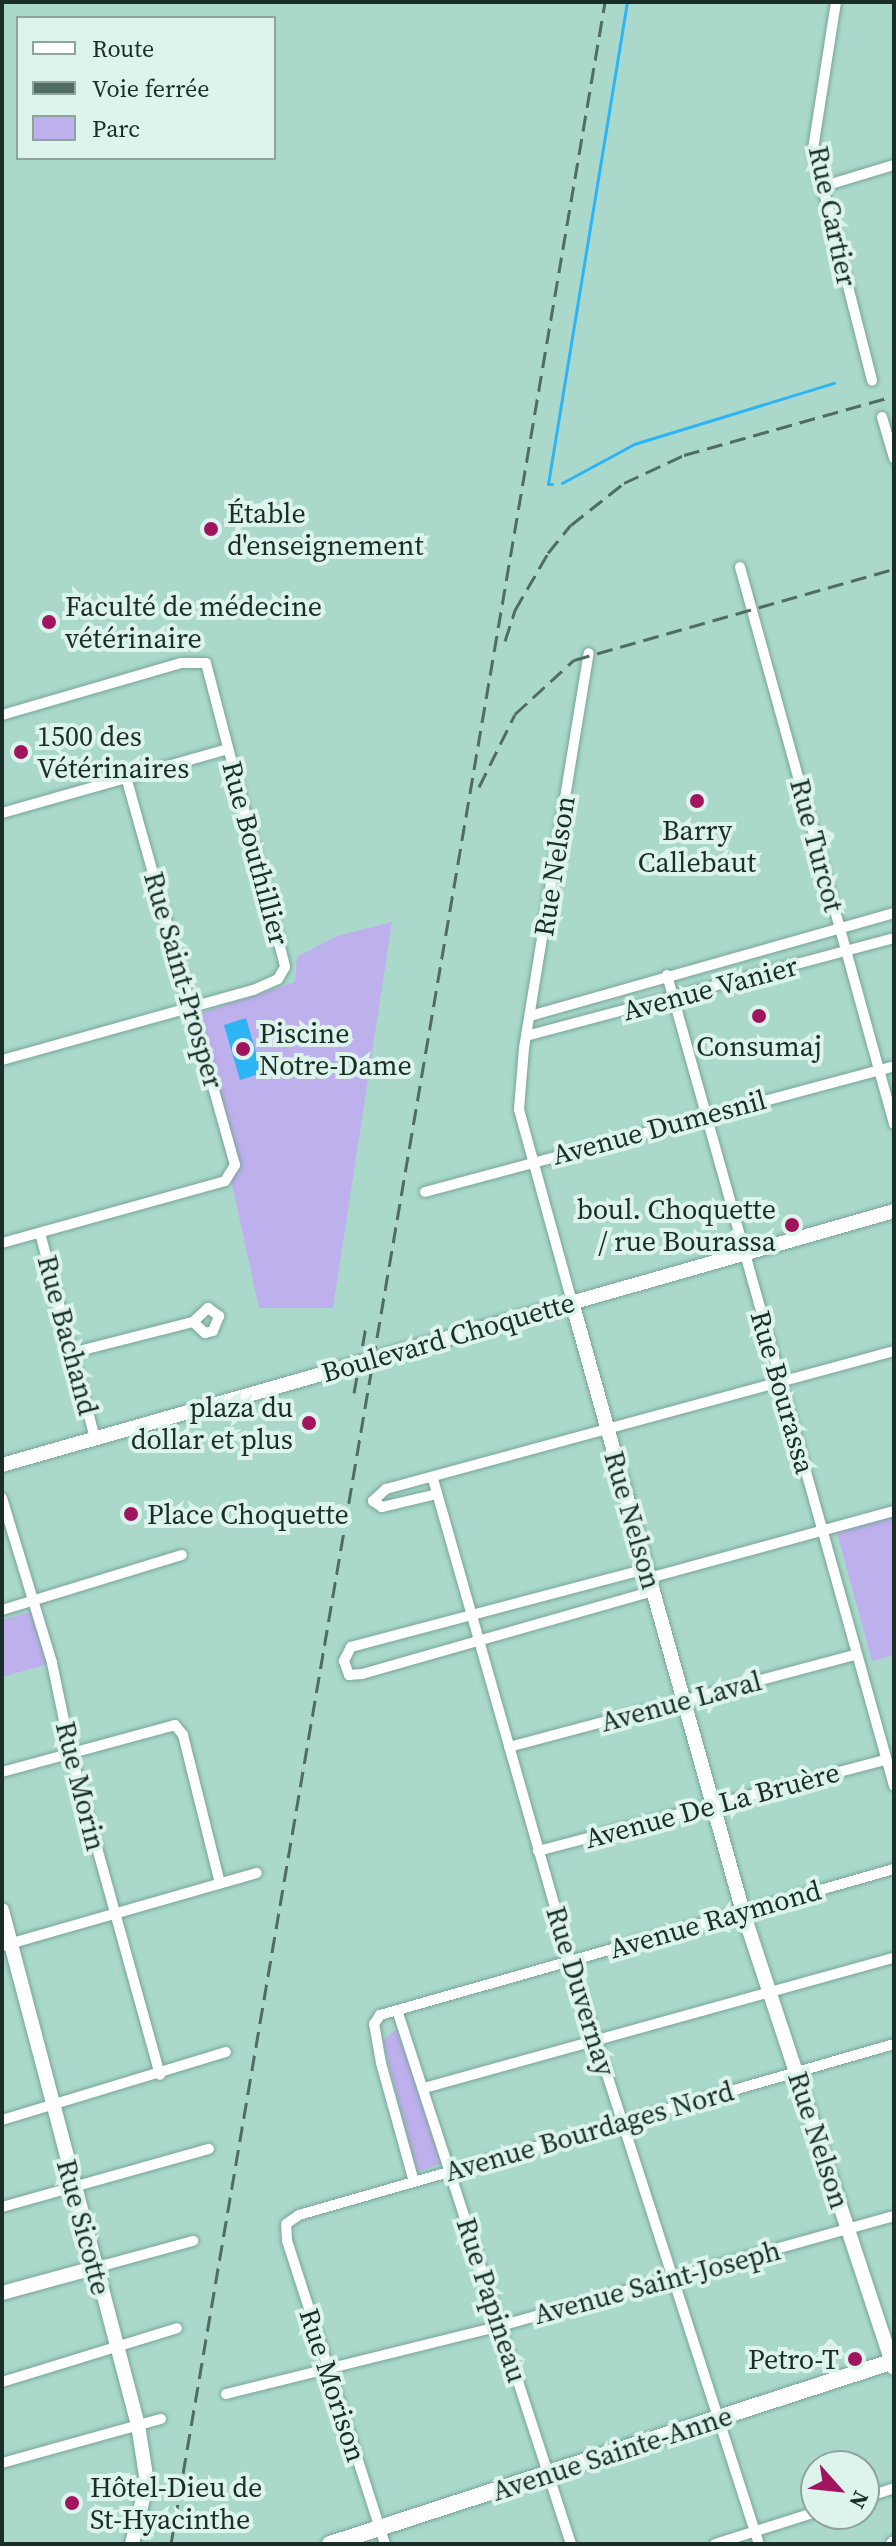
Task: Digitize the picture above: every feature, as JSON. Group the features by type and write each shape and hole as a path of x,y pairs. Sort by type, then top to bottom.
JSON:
{"main road":[{"name":"Avenue Sainte-Anne","path":"330,2544 382,2536 548,2474 893,2364"}],"street":[{"name":"Rue Cartier","path":"836,2 813,149 872,381"},
{"path":"821,187 894,165"},
{"path":"882,417 894,458"},
{"name":"Rue Turcot","path":"740,567 894,1124"},
{"name":"Rue Nelson","path":"589,653 526,1036 519,1109 743,1912 893,2364"},
{"name":"Rue Bouthillier","path":"2,715 181,663 206,663 285,967 278,979 266,985 193,1007"},
{"path":"2,813 228,749"},
{"name":"Rue Saint-Prosper","path":"40,1233 225,1181 235,1165 126,777"},
{"name":"Avenue Vanier","path":"530,1016 894,913"},
{"name":"Avenue Vanier","path":"526,1036 894,938"},
{"name":"Rue Bourassa","path":"667,975 823,1531 854,1655 894,1786"},
{"path":"618,989 623,1012"},
{"path":"2,1060 193,1007"},
{"name":"Avenue Dumesnil","path":"425,1192 704,1113 894,1066"},
{"name":"Boulevard Choquette","path":"2,1465 894,1211"},
{"path":"2,1243 40,1233"},
{"name":"Rue Bachand","path":"40,1233 75,1352 95,1438"},
{"path":"75,1352 193,1322"},
{"path":"437,1494 382,1507 373,1501 386,1489 608,1432 894,1351"},
{"name":"Rue Duvernay","path":"433,1479 570,1960 759,2544"},
{"name":"Rue Morin","path":"2,1498 35,1601 71,1754 160,2075"},
{"path":"649,1579 471,1615 351,1647 344,1661 349,1675 480,1637 649,1579 894,1511"},
{"path":"2,1610 182,1555"},
{"name":"Avenue Laval","path":"509,1747 854,1655"},
{"path":"2,1772 175,1725 183,1735 220,1883"},
{"name":"Avenue De La Bruère","path":"538,1851 886,1760"},
{"name":"Avenue Raymond","path":"397,2010 894,1869"},
{"path":"7,1945 257,1873"},
{"name":"Rue Sicotte","path":"2,1910 7,1945 138,2425 147,2482 132,2544"},
{"path":"424,2088 894,1958"},
{"path":"397,2010 380,2015 374,2024 414,2182"},
{"name":"Rue Papineau","path":"397,2010 571,2544"},
{"name":"Avenue Bourdages Nord","path":"286,2224 299,2215 894,2044"},
{"path":"2,2120 160,2075 226,2052"},
{"path":"2,2207 209,2149"},
{"name":"Avenue Saint-Joseph","path":"226,2394 500,2326 894,2216"},
{"name":"Rue Morison","path":"286,2224 327,2368 382,2536"},
{"path":"2,2293 193,2241"},
{"path":"2,2382 118,2349 177,2328"},
{"path":"2,2463 161,2419"},
{"path":"715,2544 800,2517"}],"green space":[{"path":"392,922 333,1308 259,1308 195,1015 295,982 297,957 337,936"},
{"path":"894,1512 894,1655 872,1661 836,1529"},
{"path":"37,1610 52,1663 2,1677 2,1620"},
{"path":"399,2027 445,2162 417,2172 383,2041"}],"water":[{"name":"Piscine Notre-Dame","path":"246,1018 262,1073 240,1080 224,1025"}],"waterway":[{"path":"552,484 548,484 627,2"},
{"path":"562,483 634,444 834,383"}],"railway":[{"path":"171,2544 605,2"},
{"path":"505,641 515,610 548,553 571,525 624,483 684,455 894,396"},
{"path":"479,787 515,714 574,660 894,569"},
{"path":"354,1393 366,1326"}],"place":[{"name":"Étable d'enseignement","path":"211,529"},
{"name":"Faculté de médecine vétérinaire","path":"49,622"},
{"name":"1500 des Vétérinaires","path":"21,752"},
{"name":"Barry Callebaut","path":"697,801"},
{"name":"Consumaj","path":"759,1016"},
{"name":"Piscine Notre-Dame","path":"243,1049"},
{"name":"boul. Choquette / rue Bourassa","path":"792,1225"},
{"name":"plaza du dollar et plus","path":"309,1423"},
{"name":"Place Choquette","path":"131,1514"},
{"name":"Petro-T","path":"855,2359"},
{"name":"Hôtel-Dieu de St-Hyacinthe","path":"72,2503"}]}
